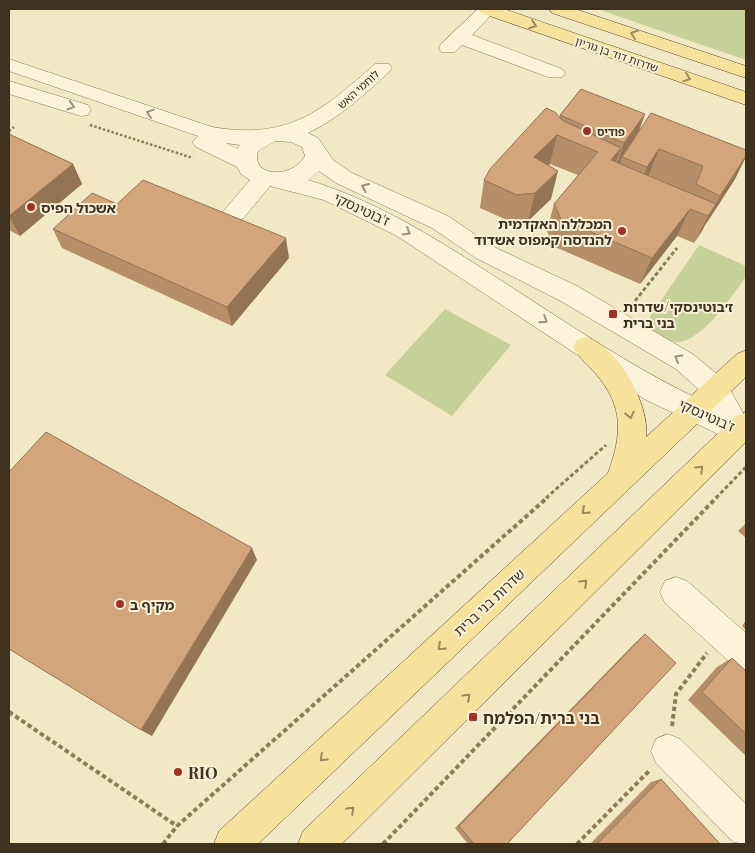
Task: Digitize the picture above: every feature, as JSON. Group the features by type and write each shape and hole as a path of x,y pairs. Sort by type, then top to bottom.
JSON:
{"main road":[{"name":"שדרות דוד בן גוריון","path":"488,9 746,99"},
{"name":"שדרות דוד בן גוריון","path":"558,9 746,72"},
{"path":"586,347 608,367 621,385 630,413 632,445 620,478"},
{"name":"שדרות בני ברית","path":"232,844 746,360"},
{"path":"316,844 743,427"}],"street":[{"path":"488,9 454,43 555,73"},
{"path":"14,68 209,133 237,138 275,135 304,138 315,151 316,159 309,169 296,176 273,179 253,172 247,164 219,148 193,139 118,121 14,88"},
{"name":"לוחמי האש","path":"275,135 312,124 335,110 382,68"},
{"name":"לוחמי האש","path":"315,151 320,132 335,110"},
{"path":"247,164 246,157 249,148 275,135"},
{"name":"ז'בוטינסקי","path":"315,151 332,171 440,222 484,252 568,293 685,362 705,398 743,427"},
{"path":"228,221 273,179"},
{"name":"ז'בוטינסקי","path":"273,179 332,195 405,230 655,392 705,398"},
{"path":"484,252 564,308 705,398"},
{"path":"676,592 746,654"},
{"path":"668,751 746,829"}],"path":[{"path":"90,125 195,159"},
{"path":"9,131 14,127"},
{"path":"619,322 677,248"},
{"path":"163,844 177,826 599,452 608,441"},
{"path":"385,843 746,467"},
{"path":"577,844 668,751 676,694 722,634"},
{"path":"9,712 177,826"}],"green space":[{"path":"597,9 746,9 746,60"},
{"path":"699,245 746,266 746,277 712,321 701,331 690,338 678,342 667,340 645,324"},
{"path":"445,309 511,345 452,416 385,375"}],"building":[{"path":"581,89 645,114 624,143 560,115"},
{"path":"546,108 555,112 562,120 621,148 611,160 716,204 708,216 690,209 652,258 561,219 554,204 598,152 557,135 534,157 558,171 535,193 517,195 484,180 490,169"},
{"path":"651,113 746,150 746,156 720,196 696,184 703,166 659,149 647,167 622,157"},
{"path":"9,134 73,164 9,216"},
{"path":"143,180 286,238 227,307 53,229 92,193 117,204"},
{"name":"מקיף ב","path":"46,432 252,548 141,730 9,649 9,472"},
{"path":"645,634 676,663 507,844 474,844 459,826"},
{"path":"732,658 746,671 746,734 702,692"},
{"path":"661,779 720,844 598,844 598,843"}],"place":[{"name":"פודיס","path":"587,131"},
{"name":"אשכול הפיס","path":"31,207"},
{"name":"המכללה האקדמית להנדסה קמפוס אשדוד","path":"622,231"},
{"name":"ז׳בוטינסקי/שדרות בני ברית","path":"613,314"},
{"name":"מקיף ב","path":"120,604"},
{"name":"בני ברית/הפלמח","path":"473,717"},
{"name":"RIO","path":"178,772"}]}
